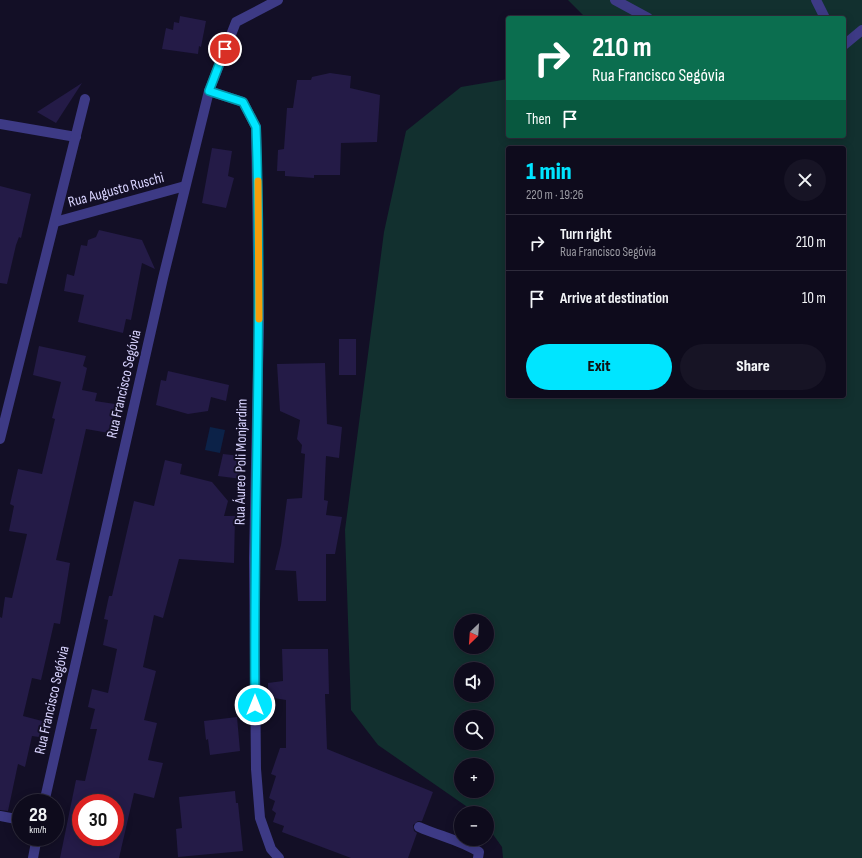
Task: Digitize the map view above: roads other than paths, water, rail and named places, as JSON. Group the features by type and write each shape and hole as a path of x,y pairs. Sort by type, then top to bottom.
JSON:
{"street":[{"name":"Rua Francisco Segóvia","path":"46,794 185,186 209,91 236,22 278,0"},
{"path":"616,0 644,16"},
{"path":"816,0 824,16"},
{"path":"846,43 862,30"},
{"name":"Rua Áureo Poli Monjardim","path":"209,91 243,102 256,127 259,323 254,558 256,769 260,818 271,849 278,858"},
{"name":"Rua Augusto Ruschi","path":"0,439 85,99"},
{"path":"0,124 76,137"},
{"name":"Rua Augusto Ruschi","path":"55,222 185,186"},
{"path":"0,816 12,818"},
{"path":"419,826 438,836 466,844 479,852 478,858"},
{"path":"33,858 35,846"}],"water":[{"path":"210,427 225,430 220,453 205,450"}]}
